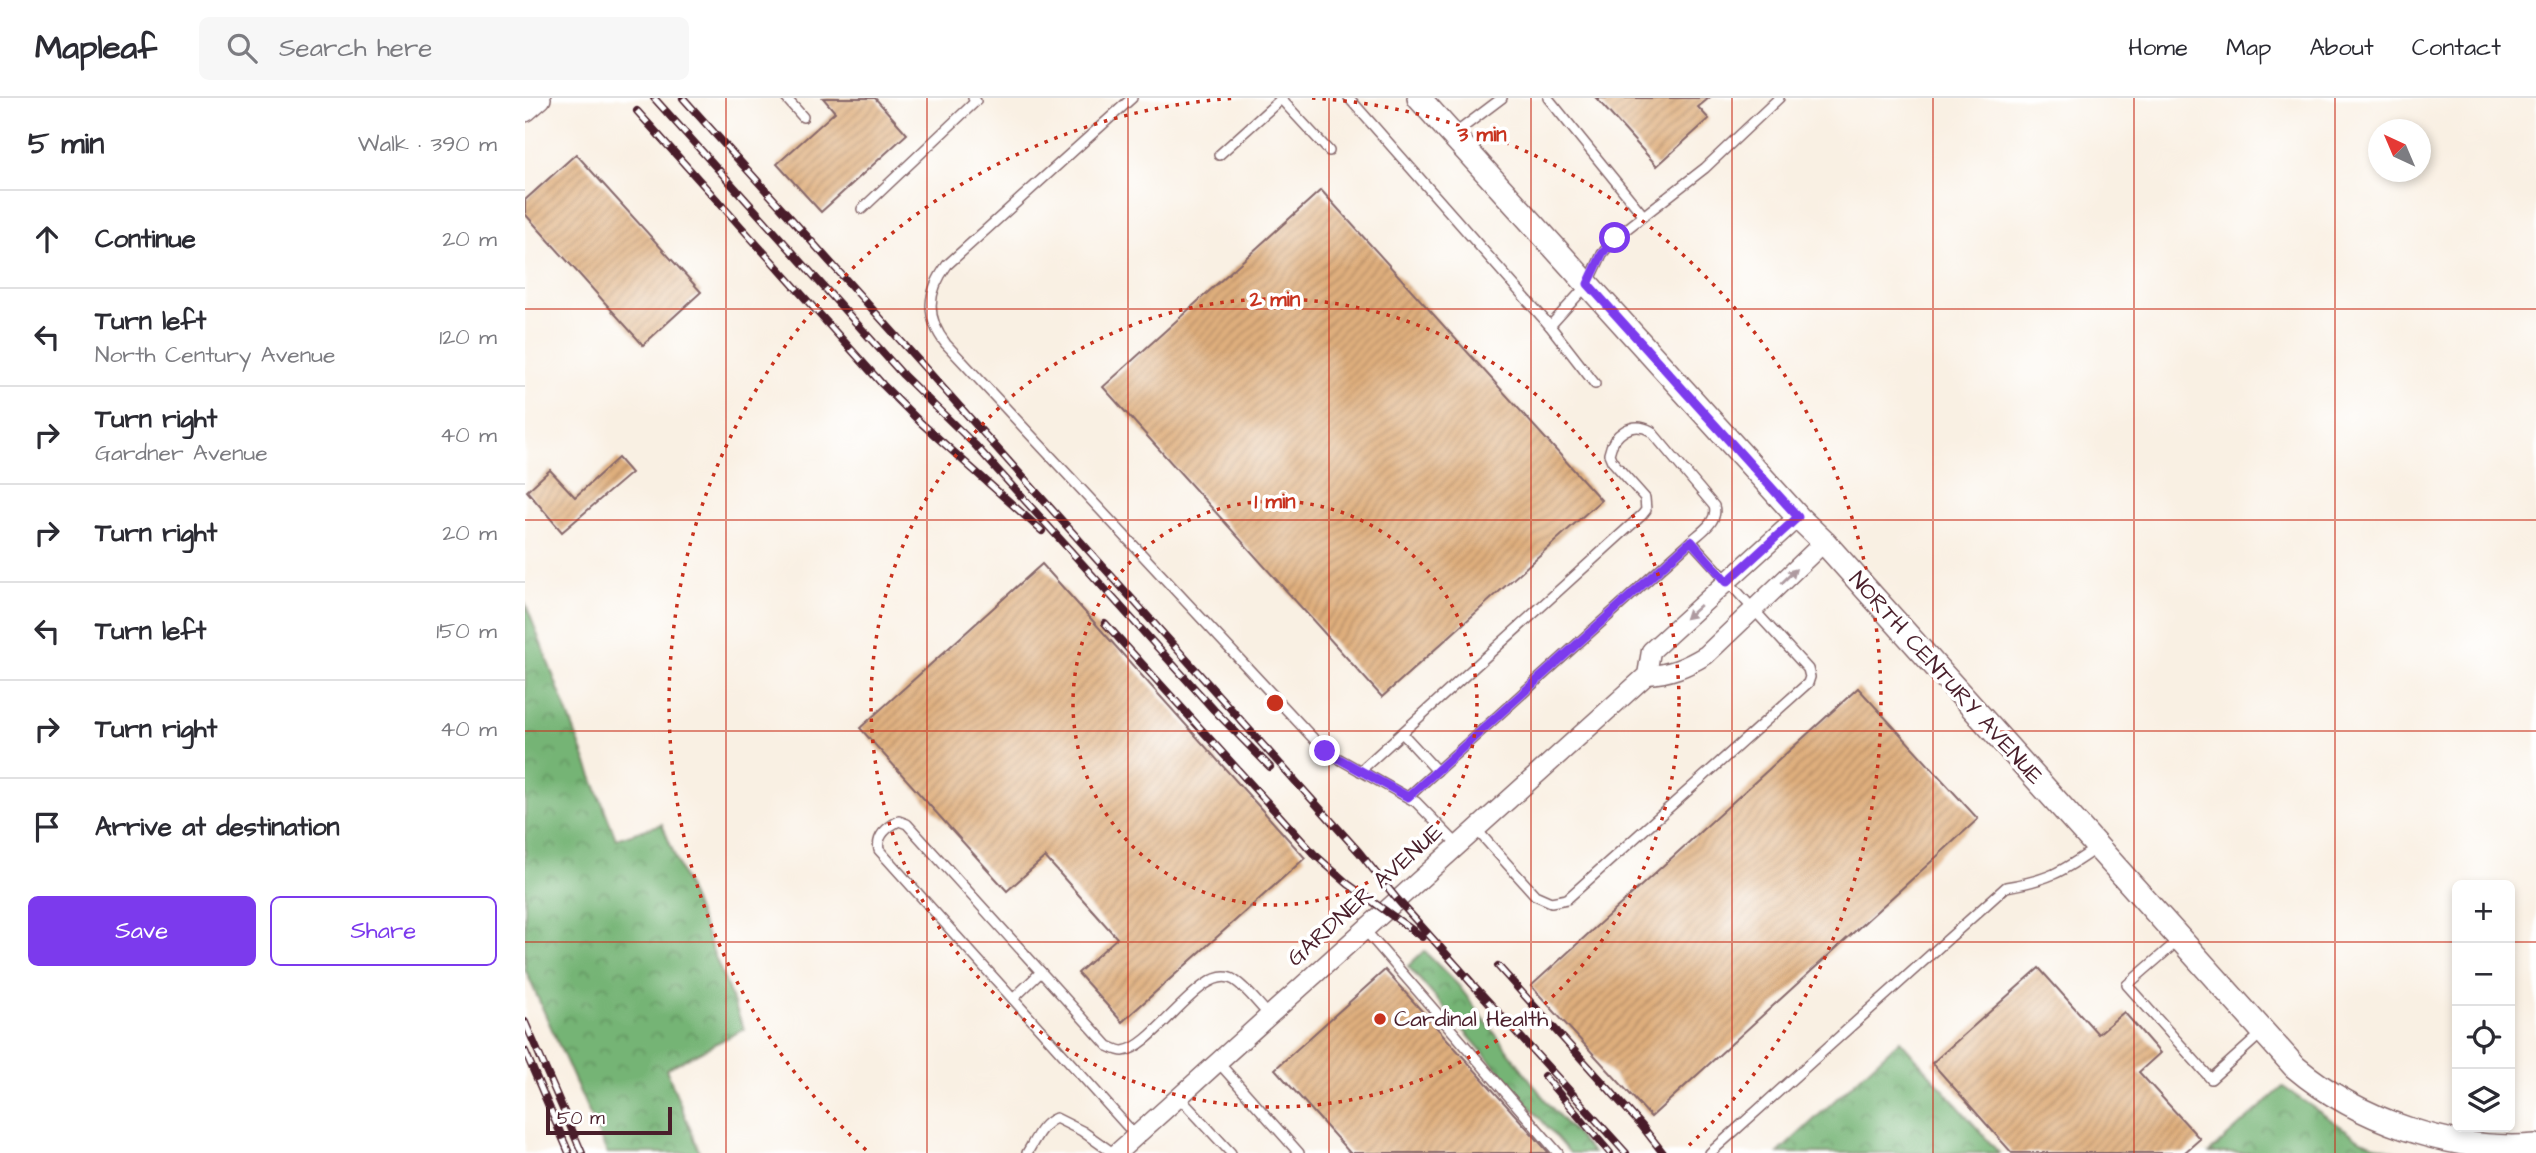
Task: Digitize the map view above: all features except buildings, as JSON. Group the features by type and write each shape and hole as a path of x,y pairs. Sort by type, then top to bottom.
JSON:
{"street":[{"path":"525,110 539,98"},
{"name":"NORTH CENTURY AVENUE","path":"1419,98 1798,517 1824,542 2295,1067 2319,1087 2385,1123 2419,1134 2477,1145 2536,1146"},
{"name":"GARDNER AVENUE","path":"1115,1153 1647,675 1651,651 1798,517"},
{"path":"1647,675 1686,668 1706,655 1824,542"}],"lane":[{"path":"786,98 803,117"},
{"path":"862,209 976,102 973,98"},
{"path":"1132,98 947,265 932,292 932,321 946,344 1325,751 1408,797 1430,814 1458,845"},
{"path":"1349,98 1550,326 1595,384"},
{"path":"1453,135 1502,98"},
{"path":"1548,98 1643,215"},
{"path":"1550,326 1588,284 1602,254 1615,238 1705,168 1779,98"},
{"path":"1219,155 1281,99 1329,151"},
{"path":"1360,771 1642,515 1646,510 1644,498 1609,454 1615,439 1626,430 1636,426 1644,427 1714,506 1717,512 1714,519 1408,797"},
{"path":"1475,829 1535,895 1559,902 1574,894 1806,686 1810,677 1808,669 1691,541"},
{"path":"1402,733 1437,771"},
{"path":"1136,1136 879,850 882,832 899,821 907,824 1108,1046 1120,1051 1140,1045 1204,984 1221,977 1234,979 1269,1015"},
{"path":"1710,1153 2006,887 2037,882 2066,869 2098,847"},
{"path":"1364,929 1558,1153"},
{"path":"2180,939 2127,985 2211,1079 2263,1031"},
{"path":"1013,999 1041,972"},
{"path":"1218,1062 1299,1153"},
{"path":"1179,1097 1231,1153"},
{"path":"1027,1153 1040,1131 1056,1118 1115,1153"}],"green space":[{"path":"525,602 616,839 662,824 744,1029 666,1069 700,1153 607,1153 525,969"},
{"path":"1424,951 1458,985 1550,1106 1593,1153 1570,1153 1408,966"},
{"path":"1900,1040 1999,1153 1778,1153"},
{"path":"2283,1087 2361,1140 2398,1153 2209,1153"}],"railway":[{"path":"654,98 903,375 975,445 1214,710 1270,767"},
{"path":"683,98 1359,852 1472,983"},
{"path":"637,111 883,385 920,422 1042,531"},
{"path":"1105,623 1314,854 1348,884 1422,937"},
{"path":"1498,966 1642,1126 1663,1153"},
{"path":"1466,977 1626,1153"},
{"path":"525,1022 582,1153"},
{"path":"525,1051 569,1153"},
{"path":"1544,1076 1610,1153"}],"place":[{"name":"Cardinal Health","path":"1380,1019"}],"route":[{"path":"1325,751 1408,797 1691,541 1727,582 1798,517 1588,284 1602,254 1615,238"}]}
